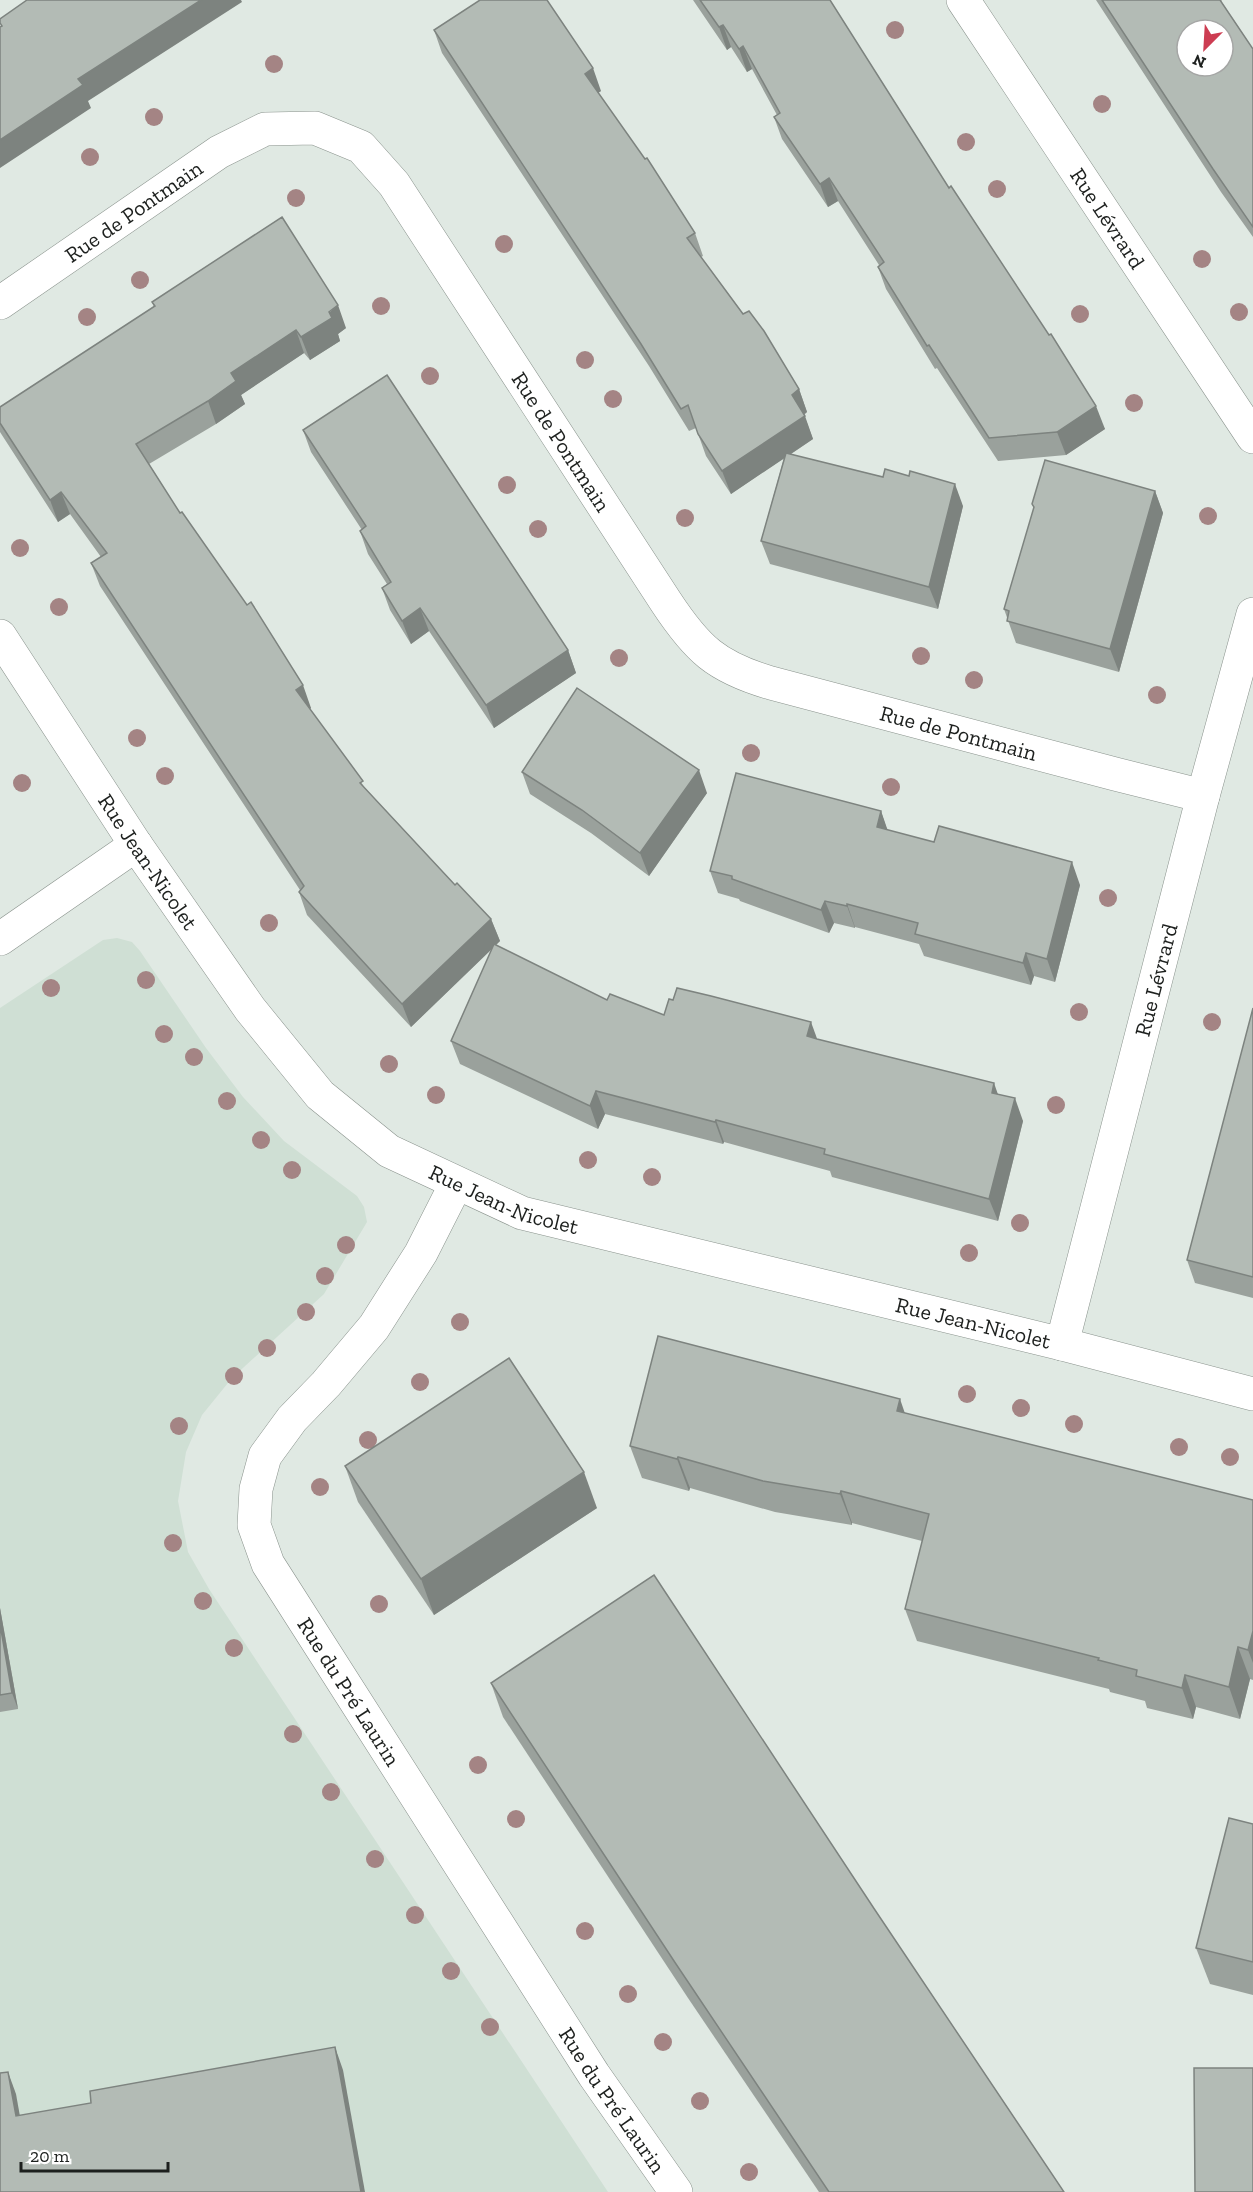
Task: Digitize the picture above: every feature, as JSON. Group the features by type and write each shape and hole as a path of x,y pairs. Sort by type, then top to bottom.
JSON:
{"street":[{"name":"Rue Lévrard","path":"963,0 1253,437"},
{"name":"Rue de Pontmain","path":"0,303 219,152 265,129 315,128 361,147 394,184 671,610 687,633 717,661 741,674 771,683 1203,796"},
{"name":"Rue Lévrard","path":"1062,1344 1203,796 1253,614"},
{"name":"Rue Jean-Nicolet","path":"0,636 136,845 250,1009 320,1095 389,1151 522,1213 1062,1344 1253,1394"},
{"path":"0,939 136,845"},
{"name":"Rue du Pré Laurin","path":"456,1184 421,1253 374,1327 326,1384 292,1419 265,1456 256,1489 254,1525 268,1564 594,2076 676,2192"}],"shaded area":[{"path":"117,938 132,942 140,951 206,1048 243,1097 284,1141 357,1196 364,1207 367,1222 324,1294 232,1378 202,1415 186,1452 178,1501 188,1552 209,1589 608,2192 0,2192 0,1008 103,940"}],"building":[{"path":"27,0 201,0 78,79 83,85 0,140 0,27 2,26 0,19"},
{"path":"480,0 547,0 593,68 585,74 645,159 647,158 695,233 687,238 743,314 749,311 764,331 799,389 792,395 805,416 722,471 698,434 688,405 681,409 641,344 434,30"},
{"path":"700,0 830,0 949,188 951,186 1049,335 1051,334 1096,406 1057,432 989,438 929,345 927,346 878,267 884,262 829,178 820,184 774,117 780,113 743,46 739,49 723,25 719,27"},
{"path":"1102,0 1220,0 1232,18 1175,18 1175,78 1235,78 1235,22 1253,49 1253,227"},
{"path":"282,217 338,305 329,312 332,318 301,337 296,330 231,373 236,381 208,401 136,444 180,513 182,512 247,605 251,602 303,685 296,690 363,781 360,783 455,885 457,883 491,919 402,1004 299,892 304,886 91,563 107,553 61,492 50,500 0,423 0,407 155,306 152,302"},
{"path":"387,375 568,650 486,705 420,608 402,621 382,588 391,582 360,531 366,526 303,430"},
{"path":"786,453 883,477 885,469 909,476 910,471 955,484 929,587 761,541"},
{"path":"1045,460 1155,491 1110,649 1007,621 1009,611 1004,609 1034,507 1032,504"},
{"path":"577,688 699,770 640,853 582,810 522,772"},
{"path":"736,773 881,811 877,827 934,842 939,826 1072,862 1047,959 1026,953 1023,963 915,934 918,923 847,904 847,906 825,901 821,910 732,879 732,876 710,871"},
{"path":"494,944 607,1000 610,994 664,1015 669,999 673,1000 677,988 811,1022 807,1036 817,1039 994,1083 992,1093 1015,1098 989,1199 824,1154 825,1149 596,1091 590,1106 451,1041"},
{"path":"1253,1008 1253,1277 1187,1260"},
{"path":"658,1336 900,1399 897,1411 1253,1500 1253,1631 1248,1650 1238,1647 1229,1687 1185,1675 1182,1688 1136,1676 1137,1670 1098,1660 1099,1658 905,1609 929,1514 841,1491 840,1494 763,1481 630,1446"},
{"path":"509,1358 584,1472 421,1579 345,1466"},
{"path":"654,1575 1064,2192 829,2192 676,1964 491,1683"},
{"path":"0,1624 12,1693 0,1695"},
{"path":"1229,1818 1253,1824 1253,1962 1196,1948"},
{"path":"335,2047 361,2192 0,2192 0,2073 8,2072 16,2116 91,2103 90,2091"},
{"path":"1194,2068 1253,2068 1253,2192 1195,2192"}]}
